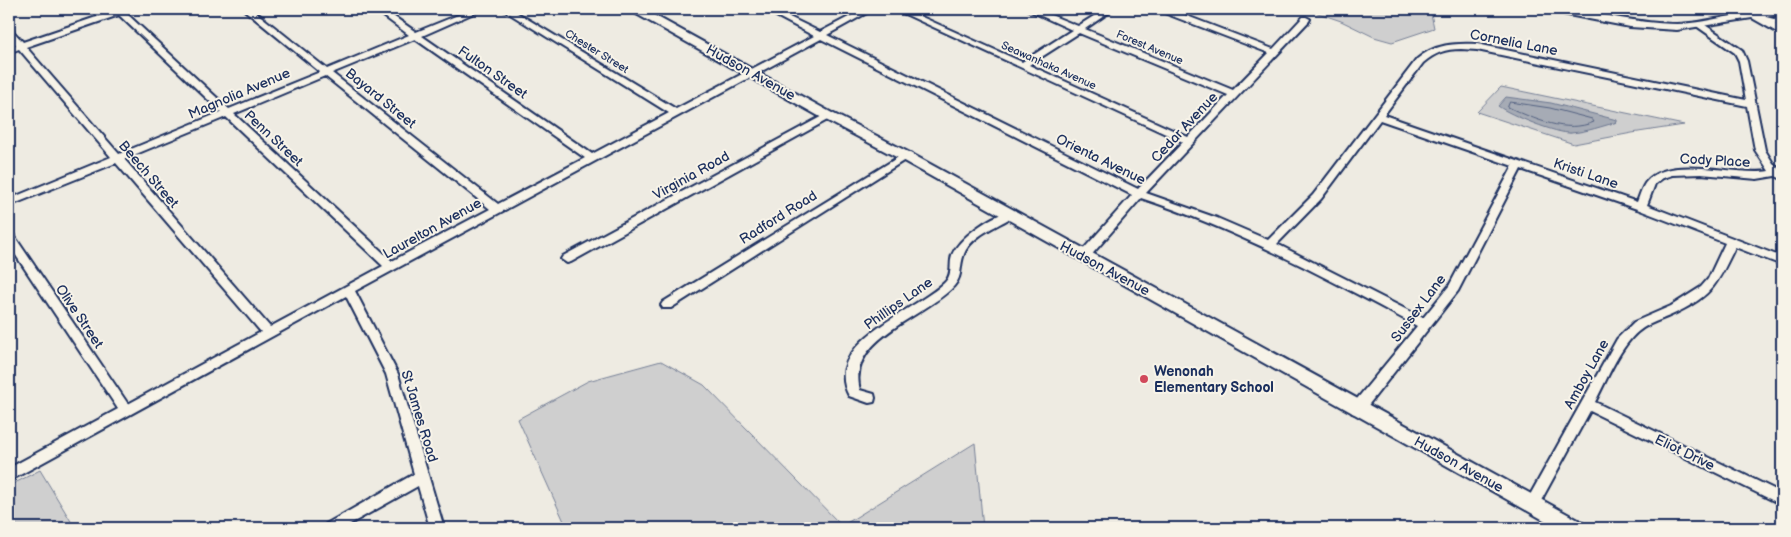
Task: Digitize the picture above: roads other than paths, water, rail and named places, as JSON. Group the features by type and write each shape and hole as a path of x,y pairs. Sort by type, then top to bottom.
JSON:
{"street":[{"name":"Bayard Street","path":"247,9 497,209"},
{"name":"Fulton Street","path":"378,9 592,158"},
{"name":"Magnolia Avenue","path":"9,202 479,9"},
{"name":"Chester Street","path":"506,9 676,113"},
{"name":"Hudson Avenue","path":"635,9 1195,316 1357,409 1575,528"},
{"name":"Orienta Avenue","path":"767,9 1139,194 1198,212 1270,245 1426,325"},
{"name":"Laurelton Avenue","path":"9,475 750,72 870,9"},
{"name":"Seawanhaka Avenue","path":"898,9 1190,142"},
{"name":"Forest Avenue","path":"1030,9 1234,94"},
{"path":"1023,65 1110,9"},
{"path":"1162,9 1274,52"},
{"path":"1553,9 1646,26 1677,27 1782,11"},
{"path":"1742,9 1782,32"},
{"path":"9,50 121,10"},
{"name":"Penn Street","path":"121,10 391,268"},
{"path":"1753,15 1782,22"},
{"name":"Cedar Avenue","path":"1084,256 1139,194 1306,19"},
{"path":"1699,25 1739,52 1760,150 1767,163 1779,174"},
{"name":"Beech Street","path":"9,32 269,334"},
{"name":"Cornelia Lane","path":"1270,245 1317,198 1428,52 1443,47 1477,47 1751,104"},
{"name":"Virginia Road","path":"567,259 828,116"},
{"name":"Kristi Lane","path":"1379,116 1641,207 1782,261"},
{"name":"Radford Road","path":"667,305 905,156"},
{"name":"Sussex Lane","path":"1357,409 1454,288 1518,164"},
{"name":"Cody Place","path":"1641,207 1652,181 1659,175 1671,172 1684,171 1760,176 1779,174"},
{"name":"Phillips Lane","path":"869,398 854,393 851,378 855,358 861,349 952,281 958,269 959,253 968,241 1008,215"},
{"name":"Olive Street","path":"9,237 126,411"},
{"name":"Amboy Lane","path":"1532,504 1621,342 1638,325 1675,309 1705,290 1713,281 1732,241"},
{"name":"St James Road","path":"349,290 392,374 437,528"},
{"name":"Eliot Drive","path":"1587,404 1782,499"},
{"path":"331,528 422,477"}],"water":[{"path":"1506,97 1551,103 1617,120 1617,122 1571,133 1555,130 1512,114 1498,106"}],"place":[{"name":"Wenonah Elementary School","path":"1144,379"}]}
